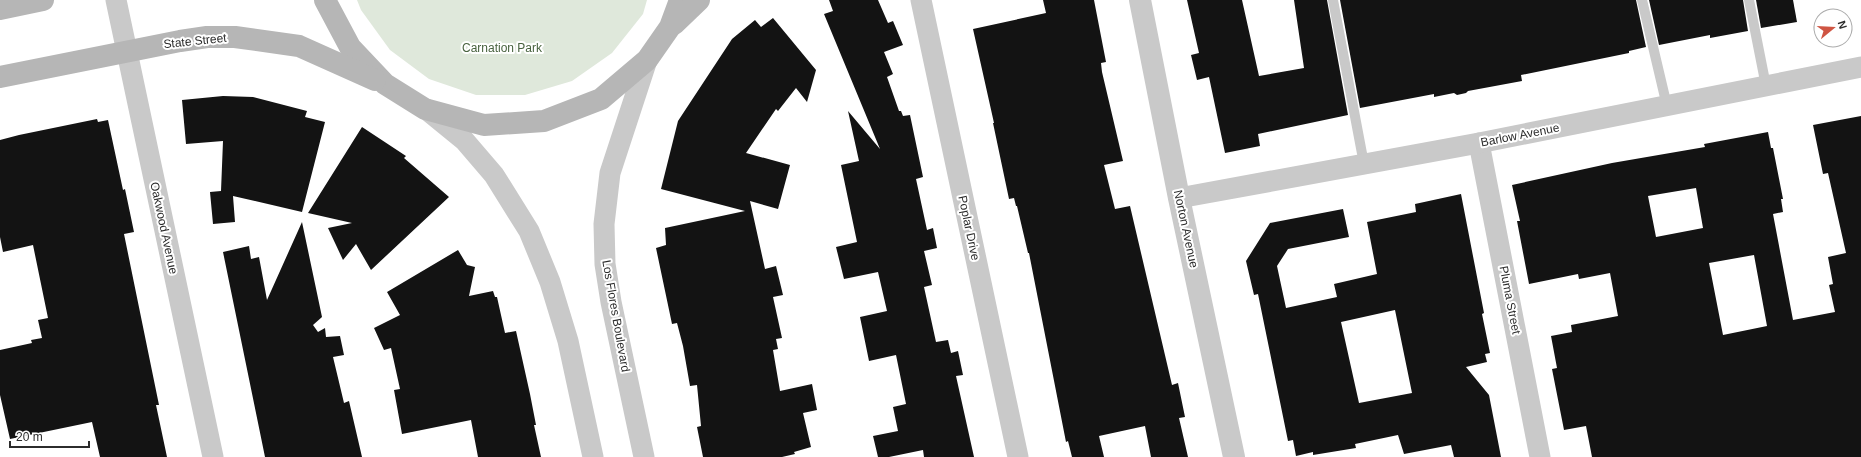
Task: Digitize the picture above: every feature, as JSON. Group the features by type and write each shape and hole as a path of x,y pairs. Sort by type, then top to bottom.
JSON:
{"main road":[{"path":"0,9 43,0"},
{"path":"325,0 350,47 385,84 425,109 484,125 544,121 601,99 647,60 670,27 699,0"},
{"path":"670,27 680,0"},
{"name":"State Street","path":"0,77 126,50 207,37 235,37 299,46 385,84"}],"street":[{"name":"Oakwood Avenue","path":"116,0 213,457"},
{"name":"Poplar Drive","path":"921,0 1018,457"},
{"name":"Norton Avenue","path":"1140,0 1179,198 1234,457"},
{"name":"Los Flores Boulevard","path":"644,457 611,302 605,264 604,224 610,173 647,60"},
{"name":"Barlow Avenue","path":"1179,198 1479,143 1861,67"},
{"path":"425,109 464,140 494,175 529,230 550,282 568,341 593,457"},
{"name":"Pluma Street","path":"1479,143 1540,457"}],"lane":[{"path":"1333,0 1364,164"},
{"path":"1642,0 1667,106"},
{"path":"1749,0 1766,86"}],"green space":[{"name":"Carnation Park","path":"357,0 647,0 643,14 612,53 572,81 525,95 476,95 429,79 390,50 361,10"}],"building":[{"path":"829,0 878,0 888,23 893,21 903,45 884,52 893,74 887,77 899,111 901,111 903,116 910,115 923,177 916,179 927,230 933,228 937,248 924,251 932,285 924,287 936,342 948,340 951,353 958,351 963,375 956,376 974,457 924,457 923,450 889,457 878,457 873,436 898,431 893,407 906,404 896,355 869,361 860,317 887,311 878,272 844,279 836,247 857,242 841,165 859,161 848,111 880,149 824,14 833,11"},
{"path":"1043,0 1094,0 1106,62 1101,63 1102,72 1123,161 1104,165 1115,209 1130,206 1172,385 1178,383 1185,417 1179,418 1188,457 1151,457 1145,426 1099,436 1104,457 1072,457 1068,441 1066,442 1029,253 1017,206 1014,198 1009,199 973,29 1046,13"},
{"path":"1187,0 1242,0 1259,76 1304,68 1294,0 1327,0 1348,115 1258,134 1260,146 1225,153 1209,77 1197,80 1191,55 1199,53"},
{"path":"1340,0 1636,0 1646,47 1629,51 1629,53 1521,75 1522,81 1468,91 1457,95 1454,93 1434,97 1434,94 1360,108"},
{"path":"1649,0 1743,0 1748,31 1710,38 1710,35 1659,45"},
{"path":"1756,0 1793,0 1797,22 1761,28"},
{"path":"773,18 816,70 807,102 796,88 778,111 776,109 746,153 790,165 778,209 750,201 765,269 776,266 783,295 773,297 782,338 776,339 778,349 773,350 780,391 812,384 817,410 803,413 811,447 794,452 795,454 782,457 703,457 697,427 701,426 697,385 690,386 683,346 677,323 672,324 656,248 666,245 665,228 745,211 661,189 678,121 732,39 755,20 761,27"},
{"path":"223,96 253,97 307,111 305,117 325,122 302,212 233,196 235,222 213,224 210,192 221,191 223,141 186,144 182,100"},
{"path":"1861,116 1861,457 1592,457 1586,426 1564,430 1552,369 1557,368 1551,336 1572,332 1571,325 1618,316 1610,273 1579,279 1578,274 1529,284 1517,221 1520,221 1512,185 1612,163 1705,147 1704,144 1768,132 1771,148 1773,148 1783,199 1781,199 1783,212 1773,214 1793,320 1835,312 1829,285 1833,284 1828,257 1846,253 1828,173 1823,174 1813,125","holes":["1696,188 1703,228 1656,237 1648,196","1754,255 1767,326 1723,335 1709,263"]},
{"path":"97,119 98,122 108,120 123,190 125,189 134,232 124,234 159,405 156,405 167,457 100,457 92,422 10,439 0,395 0,350 32,343 31,340 42,338 38,320 48,318 33,245 3,252 0,237 0,140"},
{"path":"362,127 406,156 404,158 449,197 371,270 356,244 343,260 328,228 352,223 308,213"},
{"path":"1461,194 1484,313 1482,314 1490,353 1485,354 1487,362 1466,367 1489,395 1501,457 1454,457 1451,445 1404,454 1398,435 1355,444 1356,448 1313,455 1313,452 1296,456 1293,440 1288,441 1258,294 1254,295 1246,261 1270,223 1343,209 1349,237 1288,249 1277,266 1286,308 1337,297 1334,284 1377,274 1367,222 1416,212 1415,204","holes":["1395,310 1412,393 1359,403 1341,322"]},
{"path":"302,222 322,317 313,325 318,332 325,328 326,337 340,336 344,355 333,357 344,403 349,401 362,457 265,457 223,252 249,246 251,259 259,257 267,300"},
{"path":"458,250 467,265 475,267 469,296 493,291 495,297 497,297 505,333 516,331 530,394 536,425 534,425 541,457 478,457 471,420 402,434 394,390 400,389 391,348 384,350 374,328 400,315 387,292"}]}
